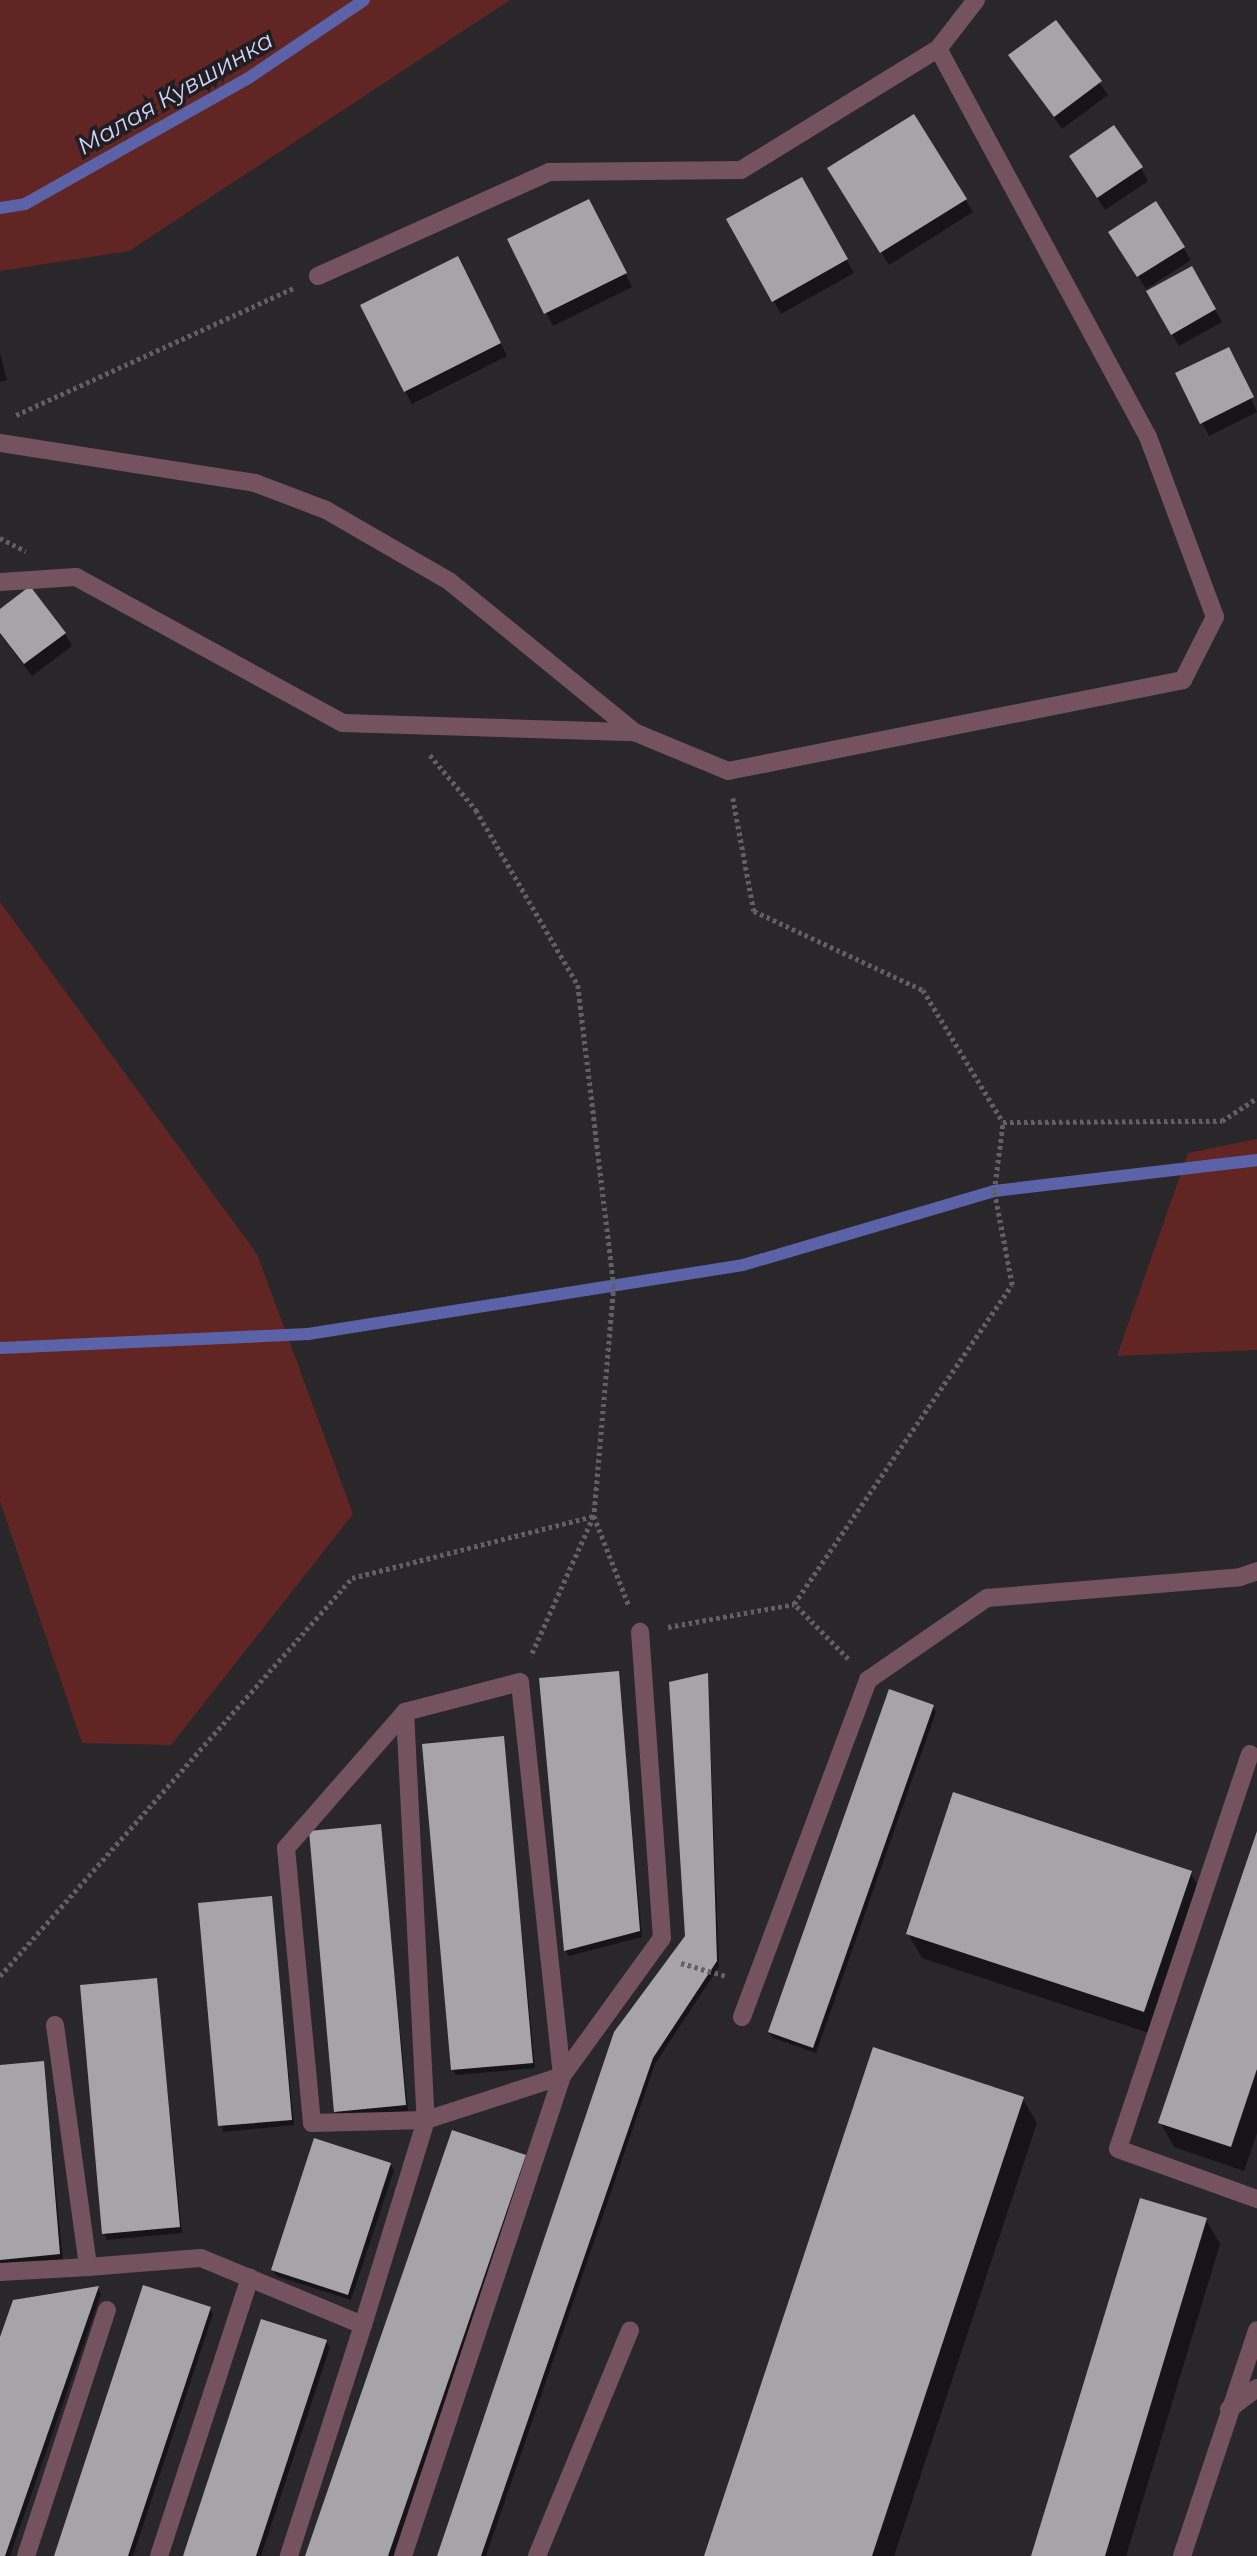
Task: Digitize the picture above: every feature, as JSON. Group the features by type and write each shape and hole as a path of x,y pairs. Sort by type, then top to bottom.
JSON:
{"street":[{"path":"318,276 549,172 741,170 938,49 976,0"},
{"path":"0,443 255,483 326,510 449,581 634,733 729,771 1183,680 1215,617 1148,437 938,49"},
{"path":"0,582 76,577 343,723 634,733"},
{"path":"742,2017 868,1680 987,1598 1240,1577 1257,1571"},
{"path":"403,2556 562,2076 662,1938 640,1632"},
{"path":"520,1682 562,2076 426,2120 312,2123 286,1847 405,1712 520,1682"},
{"path":"289,2556 426,2120 405,1712"},
{"path":"1250,1754 1118,2149 1257,2199"},
{"path":"55,2025 88,2267"},
{"path":"0,2273 201,2258 363,2325"},
{"path":"159,2556 250,2278"},
{"path":"26,2556 107,2310"},
{"path":"537,2556 630,2330"},
{"path":"1182,2556 1228,2409 1257,2330"},
{"path":"1228,2409 1257,2388"}],"path":[{"path":"13,416 318,276"},
{"path":"405,725 476,810 578,985 614,1285 594,1516 520,1682"},
{"path":"594,1516 640,1632 794,1604 1012,1285 994,1191 1003,1122 923,990 754,911 729,771"},
{"path":"1003,1122 1222,1121 1257,1098"},
{"path":"0,1976 352,1578 594,1516"},
{"path":"794,1604 868,1680"},
{"path":"651,1954 754,1985"}],"shaded area":[{"path":"0,0 510,0 129,251 0,271"},
{"path":"0,902 257,1254 353,1514 171,1745 82,1743 0,1501"},
{"path":"1257,1139 1257,1350 1117,1356 1188,1153"}],"building":[{"path":"1056,20 1102,81 1054,117 1008,55"},
{"path":"914,114 967,199 880,253 827,168"},
{"path":"1114,125 1143,167 1097,198 1069,156"},
{"path":"802,177 848,259 772,302 726,219"},
{"path":"589,199 627,273 544,314 507,239"},
{"path":"1156,201 1185,247 1137,277 1108,232"},
{"path":"458,256 501,343 404,392 360,305"},
{"path":"1192,266 1216,309 1171,335 1146,291"},
{"path":"1229,347 1254,397 1200,424 1175,373"},
{"path":"30,586 66,633 24,664 0,633 0,609"},
{"path":"619,1671 640,1931 564,1951 539,1678"},
{"path":"708,1673 717,1961 653,2058 481,2556 437,2556 614,2032 685,1936 669,1682"},
{"path":"889,1689 934,1705 813,2048 768,2032"},
{"path":"504,1736 533,2063 451,2070 422,1744"},
{"path":"953,1792 1192,1871 1144,2012 906,1934"},
{"path":"381,1824 406,2105 334,2112 309,1831"},
{"path":"1257,1831 1257,2069 1231,2147 1158,2123"},
{"path":"272,1896 292,2120 218,2126 198,1903"},
{"path":"157,1978 180,2227 102,2234 80,1985"},
{"path":"873,2047 1024,2097 872,2556 704,2556"},
{"path":"44,2061 60,2254 0,2260 0,2065"},
{"path":"452,2130 526,2155 388,2556 305,2556"},
{"path":"314,2138 391,2163 348,2295 271,2270"},
{"path":"1140,2198 1207,2218 1105,2556 1031,2556"},
{"path":"143,2285 211,2307 128,2556 54,2556"},
{"path":"99,2286 5,2556 0,2556 0,2337 13,2300"},
{"path":"261,2319 327,2340 256,2556 183,2556"}],"waterway":[{"name":"Малая Кувшинка","path":"0,208 25,204 247,79 364,0"},
{"path":"0,1348 308,1334 743,1265 994,1191 1257,1160"}]}
